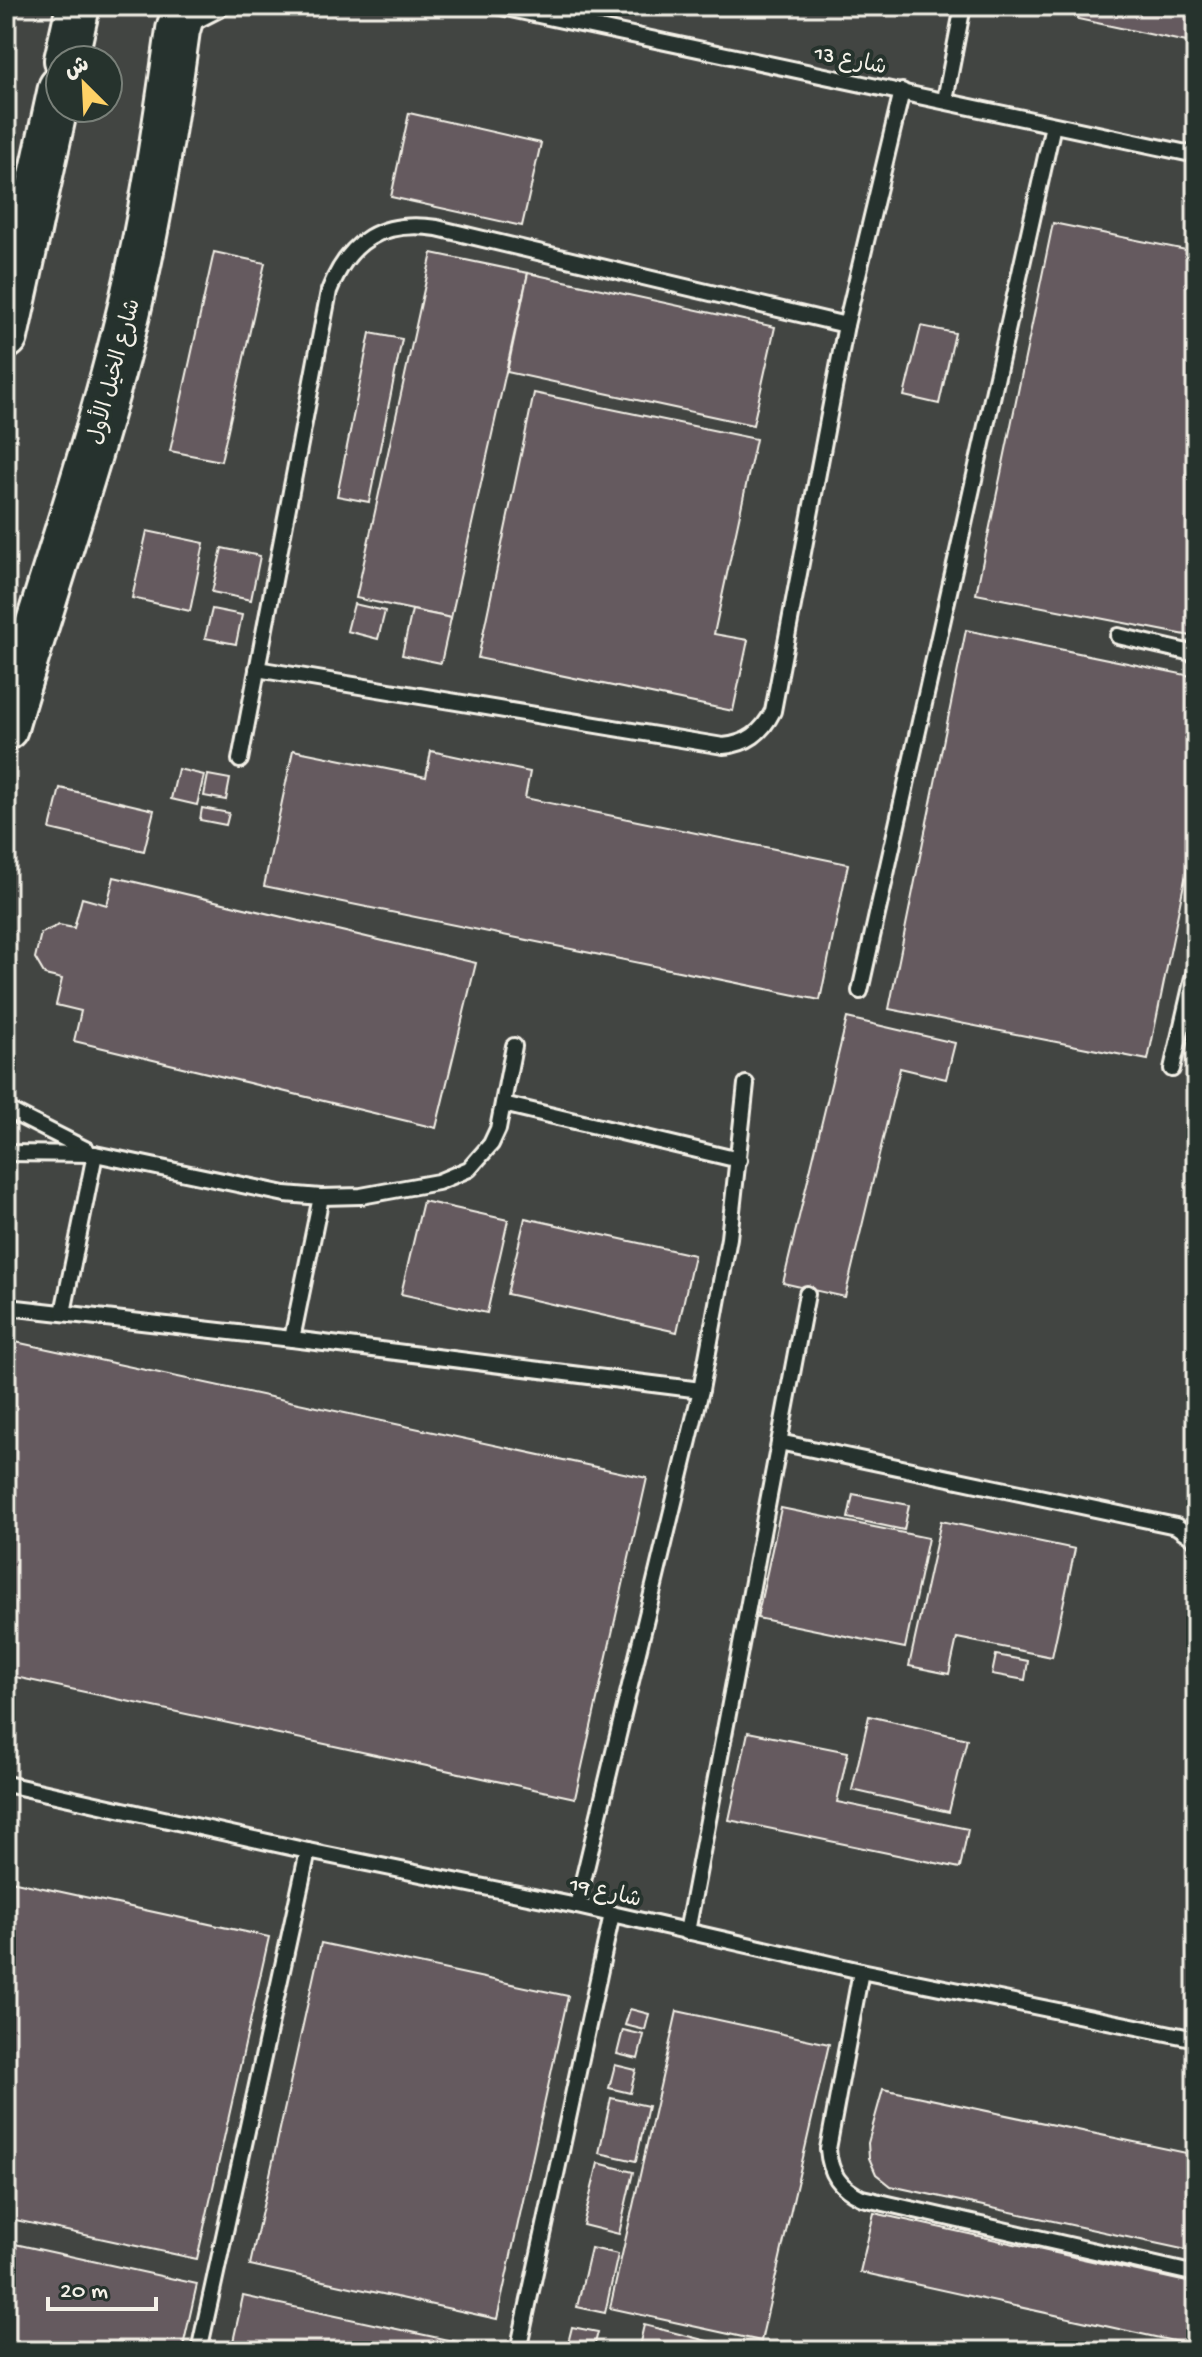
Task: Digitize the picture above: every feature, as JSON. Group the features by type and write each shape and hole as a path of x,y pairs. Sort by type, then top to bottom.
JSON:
{"main road":[{"path":"70,44 78,6"},
{"name":"شارع الخيل الأول","path":"6,728 105,404 129,311 149,218 182,18"},
{"path":"6,337 16,246 50,124"}],"lane":[{"path":"182,18 225,6"},
{"name":"شارع 13","path":"496,6 1196,155"},
{"path":"945,100 963,6"},
{"path":"257,669 723,746 748,740 768,723 773,711 846,325 902,91"},
{"path":"860,991 1053,125"},
{"path":"240,760 329,291 337,269 351,251 369,237 402,226 437,228 846,325"},
{"path":"1118,636 1196,654"},
{"path":"1172,1069 1196,965"},
{"path":"6,1153 95,1154 285,1194 361,1196 454,1176 475,1163 491,1144 498,1129 514,1046"},
{"path":"577,1906 701,1390 729,1238 746,1084"},
{"path":"503,1104 739,1160"},
{"path":"6,1109 95,1154"},
{"path":"63,1313 95,1154"},
{"path":"292,1339 321,1197"},
{"path":"687,1932 807,1294"},
{"path":"6,1310 17,1308 292,1339 701,1390"},
{"path":"779,1442 1176,1526 1196,1540"},
{"name":"شارع 19","path":"6,1784 308,1851 577,1906 861,1971 1196,2039"},
{"path":"199,2351 308,1851"},
{"path":"518,2351 612,1914"},
{"path":"861,1971 828,2149 833,2174 840,2185 862,2198 1196,2274"}],"shaded area":[{"path":"6,6 1196,6 1196,2351 6,2351"}],"building":[{"path":"1081,6 1196,6 1196,44 1078,19"},
{"path":"409,113 541,143 522,226 391,197"},
{"path":"1053,223 1196,252 1196,637 976,594"},
{"path":"214,252 265,263 221,461 170,451"},
{"path":"432,253 528,273 451,618 356,598"},
{"path":"528,273 775,327 753,425 507,372"},
{"path":"921,326 955,333 939,404 904,396"},
{"path":"370,333 402,339 369,502 337,496"},
{"path":"534,393 756,439 714,634 748,640 733,711 478,658"},
{"path":"147,531 204,543 190,611 132,598"},
{"path":"222,548 260,556 251,600 212,592"},
{"path":"354,604 385,611 378,639 347,631"},
{"path":"212,609 242,615 236,644 205,638"},
{"path":"412,610 451,618 441,663 402,655"},
{"path":"966,630 1196,677 1196,825 1148,1060 889,1009"},
{"path":"293,750 426,777 431,751 530,772 525,798 848,864 820,1000 264,886"},
{"path":"178,769 204,775 197,805 171,799"},
{"path":"208,775 230,779 226,800 204,796"},
{"path":"60,788 154,810 144,851 50,829"},
{"path":"202,808 229,813 226,825 200,820"},
{"path":"114,877 476,963 436,1128 74,1041 81,1011 56,1005 62,979 45,975 35,958 41,933 59,925 74,928 82,898 107,905"},
{"path":"847,1018 955,1043 946,1079 900,1068 845,1297 783,1283"},
{"path":"423,1201 508,1220 487,1313 401,1294"},
{"path":"525,1218 694,1255 677,1332 507,1294"},
{"path":"6,1340 647,1478 575,1798 6,1675"},
{"path":"853,1494 909,1505 904,1530 848,1518"},
{"path":"781,1508 928,1538 905,1648 757,1618"},
{"path":"941,1521 1075,1549 1052,1657 957,1638 949,1674 909,1666"},
{"path":"996,1655 1028,1661 1025,1680 992,1674"},
{"path":"869,1716 967,1739 949,1812 852,1790"},
{"path":"748,1732 848,1752 837,1802 968,1829 960,1868 729,1820"},
{"path":"11,1881 269,1937 197,2259 6,2218 6,1904"},
{"path":"321,1943 568,1996 497,2319 250,2265"},
{"path":"630,2009 649,2014 645,2030 625,2025"},
{"path":"677,2011 829,2044 761,2341 610,2308"},
{"path":"623,2030 644,2035 638,2059 617,2054"},
{"path":"615,2065 636,2070 630,2093 609,2088"},
{"path":"883,2089 1196,2155 1196,2252 891,2186 876,2174 869,2158 868,2143"},
{"path":"611,2098 648,2106 636,2161 599,2153"},
{"path":"598,2163 633,2172 619,2234 583,2225"},
{"path":"874,2213 1196,2284 1196,2346 860,2272"},
{"path":"6,2242 197,2284 182,2351 6,2351"},
{"path":"591,2248 618,2254 605,2313 577,2307"},
{"path":"243,2296 490,2349 231,2351"},
{"path":"644,2325 719,2344 717,2351 638,2351"},
{"path":"572,2327 598,2332 593,2351 566,2351"}]}
